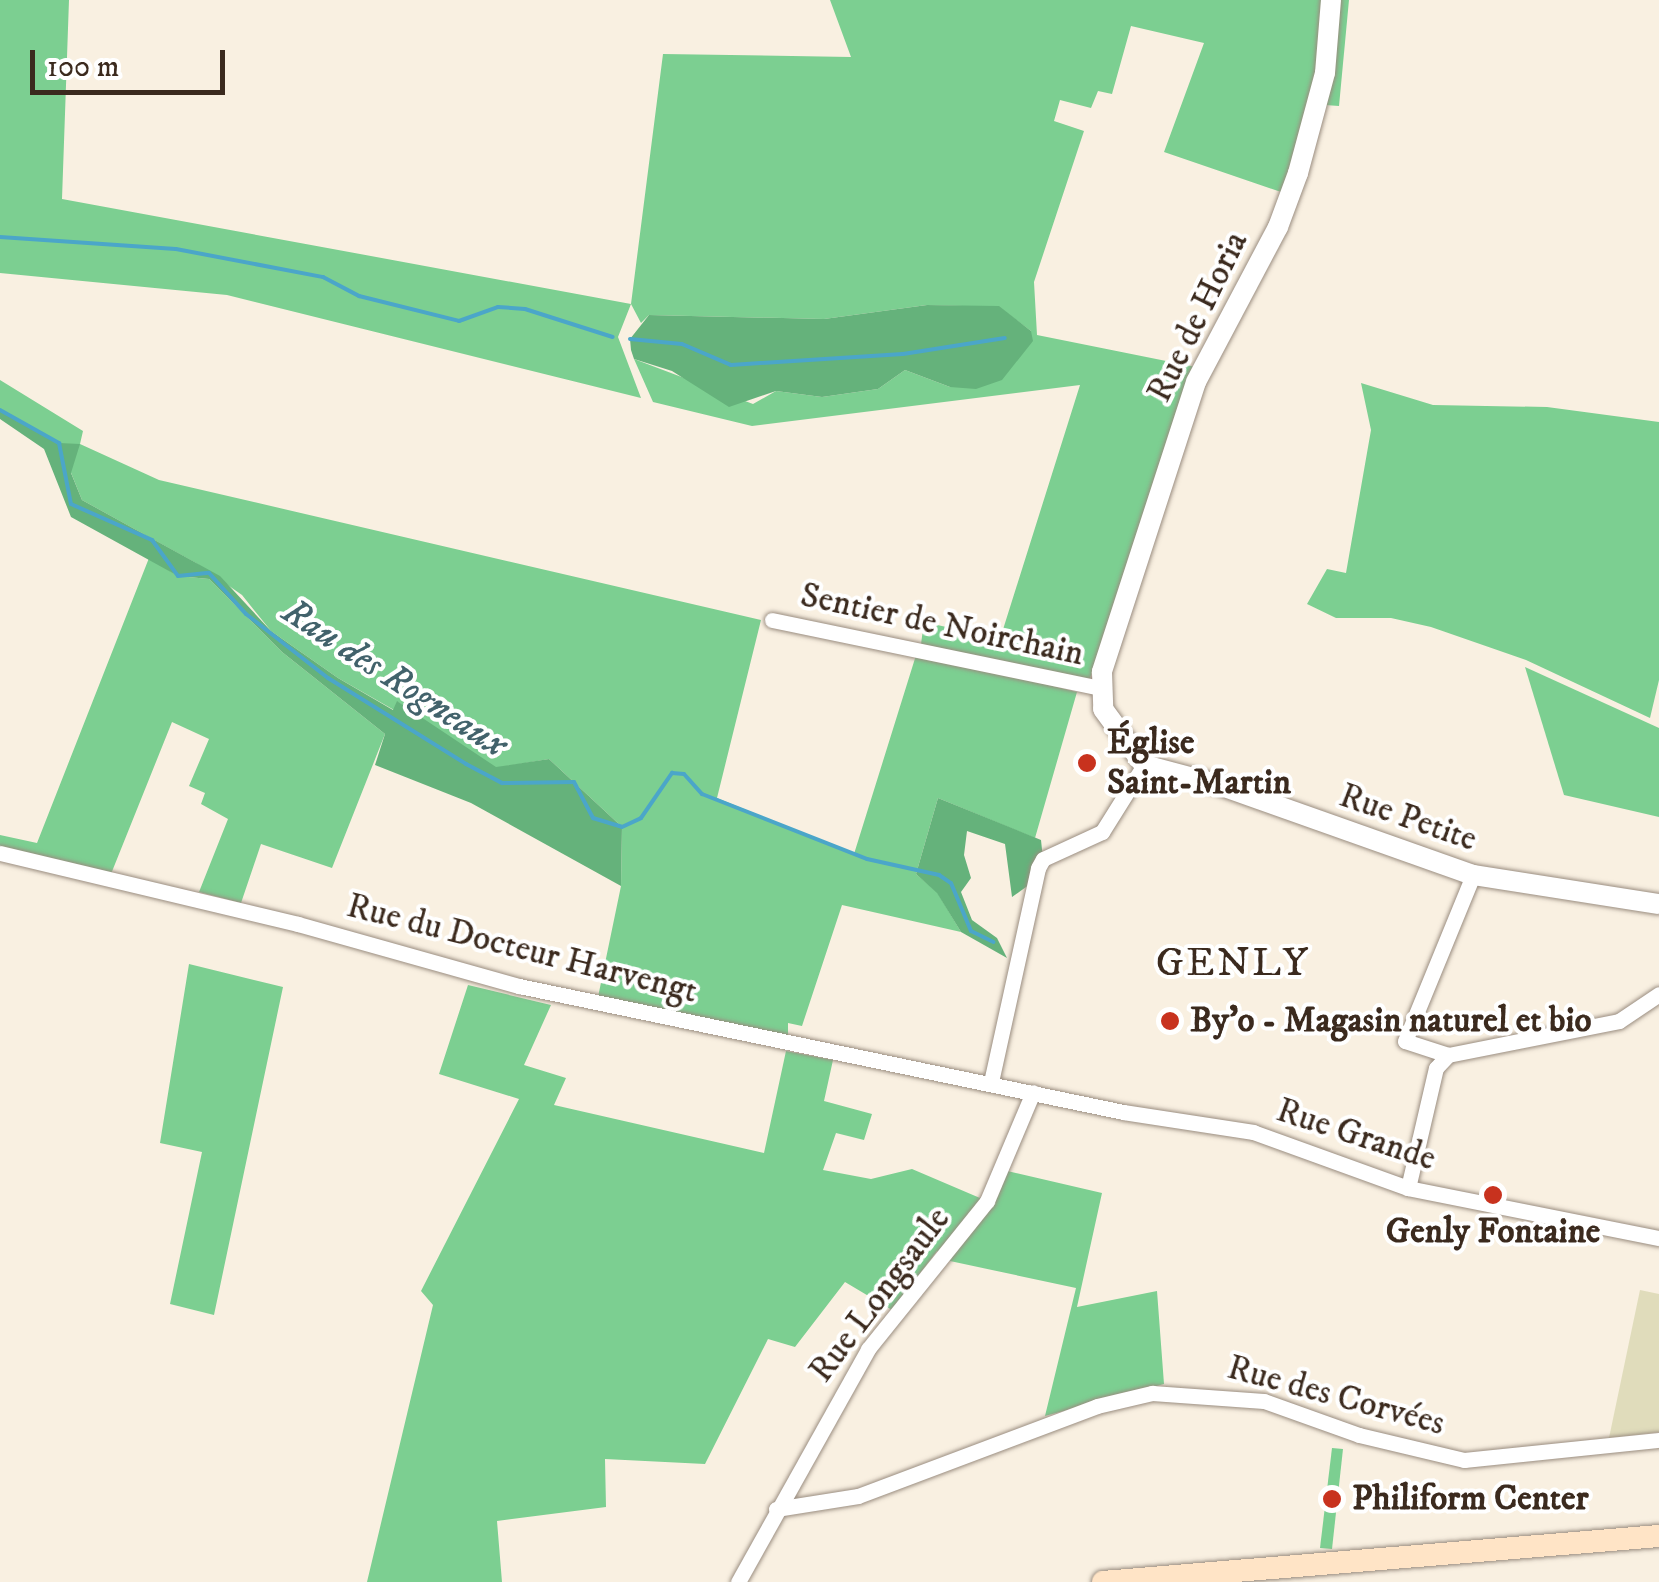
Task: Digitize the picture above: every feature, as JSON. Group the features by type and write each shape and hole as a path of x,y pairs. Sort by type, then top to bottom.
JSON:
{"main road":[{"path":"1103,1582 1659,1536"}],"street":[{"name":"Rue de Horia","path":"1100,688 1196,382 1278,227 1298,173 1325,73 1331,0"},
{"name":"Sentier de Noirchain","path":"772,620 1100,688"},
{"path":"991,1082 1038,868 1043,859 1102,832 1144,765 1108,718 1100,688"},
{"name":"Rue Petite","path":"1144,765 1216,784 1473,875 1659,904"},
{"name":"Rue du Docteur Harvengt","path":"0,853 298,924 519,986 1033,1092"},
{"path":"1473,875 1406,1040 1448,1056 1619,1021 1659,994"},
{"path":"1408,1188 1436,1068 1448,1056"},
{"name":"Rue Grande","path":"1033,1092 1281,1138 1408,1188 1659,1238"},
{"name":"Rue Longsaule","path":"738,1582 868,1350 987,1201 1033,1092"},
{"name":"Rue des Corvées","path":"776,1509 858,1496 1098,1406 1152,1393 1264,1401 1359,1435 1464,1460 1659,1440"}],"shaded area":[{"path":"1640,1290 1659,1294 1659,1432 1609,1438"}],"green space":[{"path":"0,0 69,0 62,199 631,304 618,337 641,398 227,295 0,273"},
{"path":"830,0 1325,0 1319,66 1284,193 1164,152 1204,43 1131,26 1112,94 1098,91 1091,108 1060,100 1054,121 1084,131 1034,282 1037,335 1196,367 1089,681 921,644 924,622 1000,639 1080,385 752,426 653,402 634,359 753,404 776,391 822,397 878,389 905,370 950,387 1031,331 999,307 927,305 824,319 649,315 641,323 631,304 663,54 851,57"},
{"path":"1338,0 1349,0 1339,106 1325,105"},
{"path":"927,305 999,306 1031,331 1033,341 1002,380 976,389 950,387 905,370 878,389 822,397 776,391 729,407 672,371 634,359 631,350 630,339 649,315 824,319"},
{"path":"0,380 83,431 80,444 159,480 761,620 717,798 854,854 917,652 1077,692 1035,838 938,798 916,874 937,892 961,932 842,905 802,1026 788,1023 788,1036 598,997 621,886 622,827 549,759 496,768 398,702 394,710 338,678 271,631 242,595 196,563 82,500 59,443 0,410"},
{"path":"1361,383 1433,405 1547,407 1659,422 1659,680 1650,718 1526,660 1431,627 1391,618 1336,618 1307,604 1327,569 1346,573 1371,430"},
{"path":"0,410 59,443 80,444 71,473 82,500 220,576 271,631 338,678 393,710 397,701 496,767 549,759 622,827 621,886 471,803 375,765 385,734 282,652 209,579 178,576 71,517 44,449 0,419"},
{"path":"149,558 178,576 209,579 282,652 385,734 332,868 261,844 241,903 199,892 228,819 201,804 205,793 189,786 209,739 172,722 111,874 0,848 0,835 37,843"},
{"path":"1525,667 1659,728 1659,817 1564,795"},
{"path":"938,798 1041,840 1043,859 1033,882 1012,897 1005,844 967,831 964,855 971,878 961,892 972,920 997,938 1007,958 961,932 937,893 916,874"},
{"path":"189,964 283,987 214,1315 170,1304 202,1152 160,1143"},
{"path":"468,985 551,1005 524,1065 566,1078 554,1105 764,1153 786,1051 833,1060 824,1101 872,1114 864,1140 836,1133 823,1170 871,1179 912,1169 987,1201 1003,1170 1102,1193 1077,1307 1157,1291 1164,1384 1045,1416 1076,1288 950,1261 937,1251 892,1310 845,1282 795,1347 768,1339 705,1464 605,1459 606,1507 497,1521 502,1582 367,1582 433,1305 421,1291 519,1099 439,1074"},
{"name":"Philiform Center","path":"1332,1448 1343,1449 1332,1549 1320,1548"}],"waterway":[{"path":"0,237 176,249 323,277 359,296 459,321 498,307 525,309 613,337"},
{"path":"630,339 682,344 731,365 903,354 1005,338"},
{"name":"Rau des Rogneaux","path":"0,410 59,443 71,504 152,540 178,576 209,573 246,614 328,678 466,764 502,783 574,782 593,818 622,827 641,818 672,773 684,774 702,794 867,859 939,875 951,883 971,931 994,942"}],"place":[{"name":"Église Saint-Martin","path":"1087,763"},
{"name":"By'o - Magasin naturel et bio","path":"1170,1021"},
{"name":"Genly Fontaine","path":"1493,1195"},
{"name":"Philiform Center","path":"1332,1499"}],"district":[{"name":"GENLY","path":"1233,964"}]}
